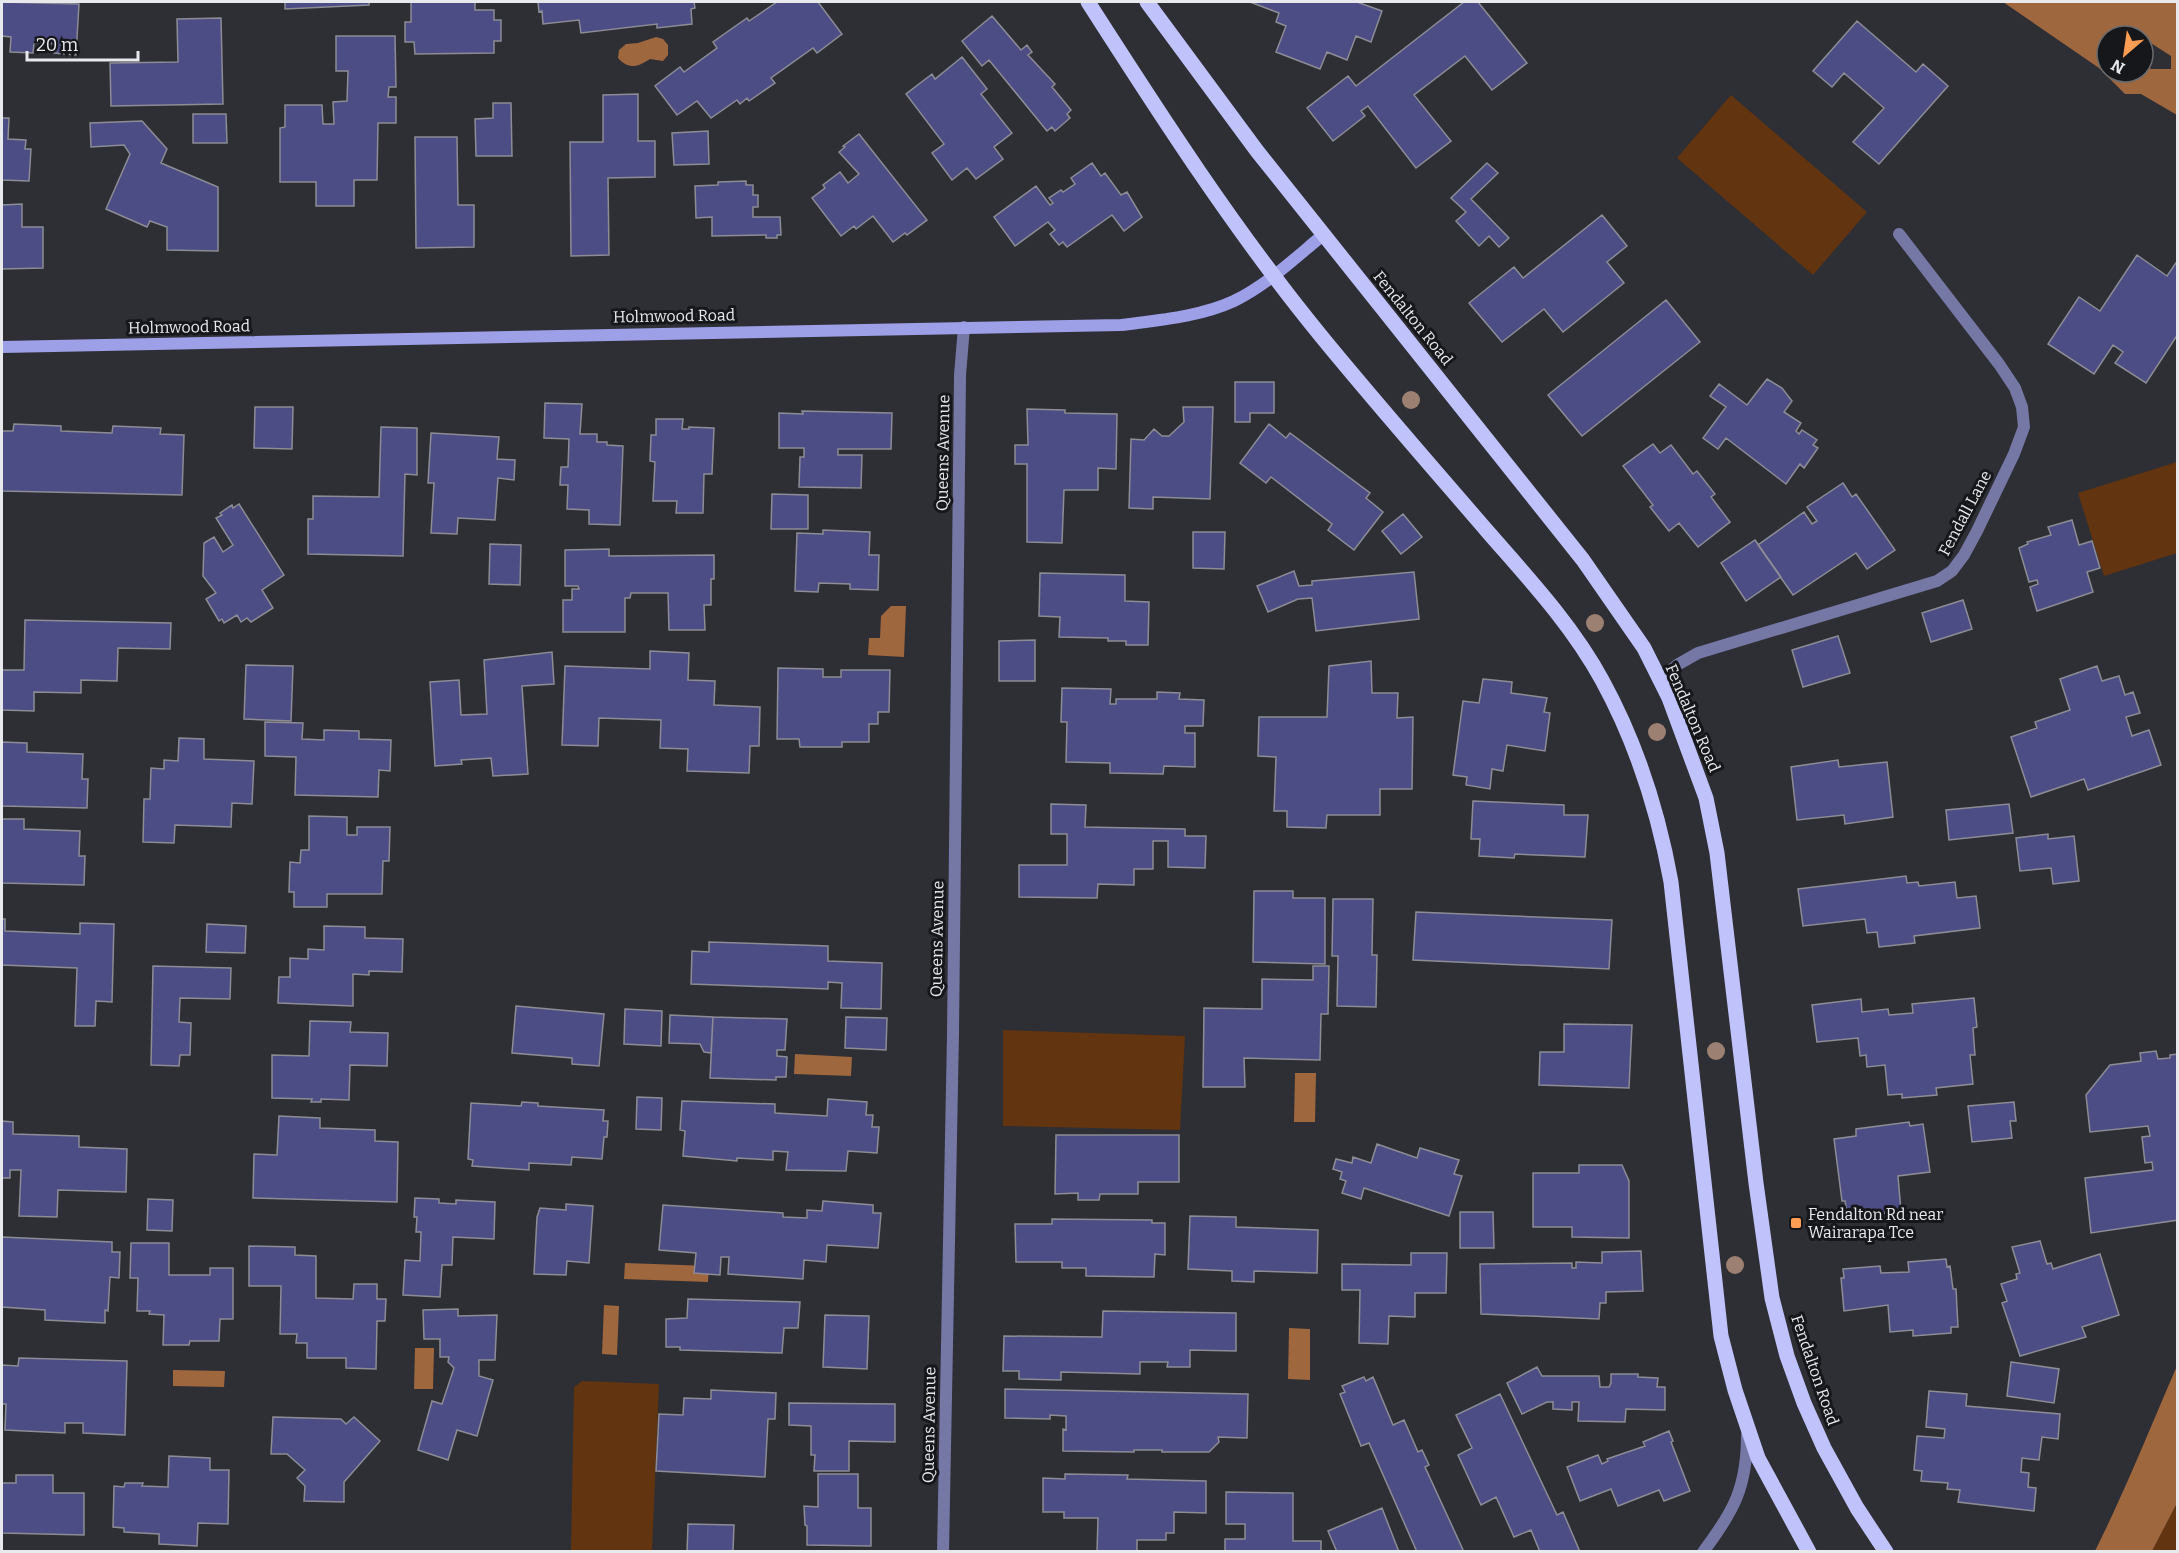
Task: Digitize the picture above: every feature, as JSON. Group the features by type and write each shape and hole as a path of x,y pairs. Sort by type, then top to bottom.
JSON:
{"main road":[{"path":"1088,2 1216,194 1319,333 1564,620 1601,678 1628,730 1647,780 1663,834 1671,882 1719,1322 1735,1390 1758,1458 1809,1551"},
{"name":"Fendalton Road","path":"1147,2 1257,151 1583,560 1644,648 1660,680 1703,788 1717,853 1756,1183 1775,1310 1794,1375 1824,1448 1857,1508 1886,1551"}],"street":[{"name":"Fendall Lane","path":"1660,680 1677,665 1698,652 1937,581 1952,572 1973,539 2021,436 2024,427 2022,407 2015,388 1999,364 1899,234"},
{"name":"Holmwood Road","path":"2,347 1121,325 1176,318 1234,301 1275,275 1323,235"},
{"name":"Queens Avenue","path":"943,1551 960,375 964,327"},
{"path":"1703,1551 1731,1512 1741,1488 1747,1458 1748,1426"}],"shaded area":[{"path":"2003,2 2177,2 2177,115 2141,94 2125,94 2115,84 2155,84 2155,69 2171,69 2171,56 2155,46 2155,24 2095,24 2095,65"},
{"path":"656,37 663,39 668,45 668,55 663,61 650,59 630,66 618,58 619,50 626,44"},
{"path":"1731,95 1867,212 1813,275 1677,158"},
{"path":"2177,462 2177,553 2104,576 2078,493"},
{"path":"891,606 906,606 904,657 868,655 869,638 880,638 881,616"},
{"path":"1003,1030 1185,1036 1180,1130 1003,1126"},
{"path":"795,1054 852,1057 851,1076 794,1074"},
{"path":"1295,1073 1316,1073 1315,1122 1294,1122"},
{"path":"625,1263 709,1266 708,1282 624,1279"},
{"path":"604,1305 619,1306 617,1355 602,1354"},
{"path":"1289,1328 1310,1329 1310,1380 1288,1379"},
{"path":"415,1348 434,1348 433,1389 414,1389"},
{"path":"2177,1366 2177,1503 2152,1551 2095,1551 2127,1482"},
{"path":"173,1370 225,1371 224,1387 173,1386"},
{"path":"582,1381 659,1384 652,1551 571,1551 574,1387"},
{"path":"2177,1503 2177,1551 2152,1551"}],"building":[{"path":"2,2 79,4 76,55 54,53 55,44 34,43 33,53 10,52 11,37 2,36"},
{"path":"285,2 369,2 369,5 285,9"},
{"path":"411,2 475,2 475,10 494,10 494,20 501,20 501,41 494,41 494,53 415,54 414,42 405,42 405,22 411,22"},
{"path":"538,2 694,2 695,8 691,9 692,24 657,28 657,24 581,33 579,20 543,24 542,11 539,12"},
{"path":"777,2 818,2 842,34 817,53 813,48 771,78 775,83 749,101 747,98 740,104 737,100 711,118 697,101 677,115 655,86 680,67 684,72 717,48 713,42 747,18 749,21"},
{"path":"1250,2 1357,2 1382,11 1371,42 1356,36 1347,60 1327,52 1320,69 1276,52 1286,26 1276,22 1279,13"},
{"path":"1464,2 1478,2 1527,63 1492,90 1465,56 1414,95 1451,141 1416,168 1368,106 1361,111 1365,116 1333,141 1307,108 1348,76 1356,86"},
{"path":"992,16 1021,50 1027,45 1032,52 1028,55 1055,84 1052,87 1071,110 1067,114 1070,118 1055,131 1052,127 1047,131 989,60 982,66 962,41"},
{"path":"221,18 223,104 111,106 110,63 178,62 177,19"},
{"path":"1857,21 1916,72 1923,64 1948,86 1879,164 1853,142 1884,108 1844,73 1832,87 1813,71"},
{"path":"336,36 395,36 396,87 389,87 388,97 396,97 396,123 378,123 377,180 354,180 354,206 316,206 316,182 280,182 280,128 285,127 285,105 322,105 323,124 334,124 333,102 347,101 348,71 336,71"},
{"path":"962,57 987,89 981,94 1012,133 994,147 1003,159 976,179 967,168 952,180 932,153 944,144 906,94 932,74 935,79"},
{"path":"638,94 638,141 655,141 655,177 608,178 609,255 571,256 570,142 603,142 603,95"},
{"path":"493,103 511,103 512,156 476,156 475,119 493,118"},
{"path":"193,114 226,114 227,143 193,143"},
{"path":"2,118 9,118 8,139 26,140 25,149 31,149 29,181 2,180"},
{"path":"142,121 167,149 161,163 218,187 218,251 167,250 167,227 150,221 147,227 106,209 130,154 124,145 91,147 90,123"},
{"path":"708,131 709,164 674,165 672,133"},
{"path":"859,134 927,220 893,242 873,216 856,229 854,226 841,236 812,198 825,188 823,185 840,172 848,183 859,174 839,152"},
{"path":"415,137 457,137 458,205 474,205 474,247 416,248"},
{"path":"1092,163 1101,176 1105,173 1121,195 1127,192 1142,217 1124,231 1112,215 1067,247 1063,242 1059,245 1050,234 1055,230 1048,222 1015,246 994,217 1036,186 1050,205 1053,203 1049,198 1075,184 1071,178"},
{"path":"1487,163 1498,173 1471,199 1509,238 1499,247 1489,236 1479,246 1456,221 1466,212 1451,198"},
{"path":"746,181 746,185 753,185 753,195 758,195 758,207 753,207 753,217 780,217 781,235 777,235 777,238 766,238 766,235 712,236 712,217 696,218 695,186"},
{"path":"22,204 22,227 43,227 43,268 2,269 2,205"},
{"path":"1602,215 1627,246 1607,262 1624,283 1563,332 1544,309 1502,342 1469,303 1514,267 1523,278"},
{"path":"2137,255 2167,276 2178,260 2178,334 2146,383 2115,363 2123,352 2113,345 2094,374 2048,344 2079,297 2100,311"},
{"path":"1666,300 1700,342 1582,436 1548,395"},
{"path":"1767,379 1782,388 1792,401 1784,412 1801,423 1796,431 1799,434 1802,430 1817,440 1813,445 1818,448 1804,468 1800,464 1786,484 1726,438 1718,449 1703,438 1726,407 1710,396 1719,384 1747,405"},
{"path":"1235,382 1274,382 1274,413 1250,413 1250,422 1235,422"},
{"path":"545,403 582,404 580,434 597,434 597,442 623,446 620,525 589,524 589,510 567,509 568,485 560,485 561,467 568,467 569,439 544,438"},
{"path":"255,407 293,407 292,449 254,448"},
{"path":"1183,407 1213,407 1210,499 1153,497 1153,509 1129,508 1131,439 1144,440 1154,429 1162,436 1169,436 1184,422"},
{"path":"1027,409 1065,410 1065,413 1117,414 1116,469 1098,468 1098,490 1064,490 1062,543 1027,542 1027,464 1015,464 1015,445 1028,445"},
{"path":"802,411 892,413 891,449 838,449 838,455 862,455 861,488 799,487 800,457 804,457 804,448 779,448 779,413 803,414"},
{"path":"656,419 683,419 682,429 714,428 712,474 704,474 703,513 676,513 677,501 653,501 655,462 650,461 651,435 656,435"},
{"path":"14,424 61,426 61,431 112,433 113,426 161,428 160,434 184,435 182,495 2,491 2,431 13,431"},
{"path":"1269,424 1286,438 1290,433 1370,493 1366,498 1383,512 1354,550 1328,530 1332,524 1271,477 1266,483 1240,463"},
{"path":"381,427 417,428 417,475 405,474 403,556 308,554 308,519 313,519 313,496 379,497"},
{"path":"431,433 499,437 497,459 515,460 514,480 498,478 495,520 458,518 457,534 431,533 434,483 428,483"},
{"path":"1653,444 1660,453 1671,445 1693,474 1697,471 1715,494 1711,497 1730,522 1698,547 1679,523 1669,531 1650,507 1653,505 1623,466"},
{"path":"1843,483 1852,497 1856,494 1895,550 1867,569 1856,553 1793,595 1758,545 1804,512 1812,524 1817,521 1807,507"},
{"path":"772,494 808,495 808,529 771,529"},
{"path":"239,504 284,575 262,590 273,608 251,622 247,618 241,622 237,615 224,623 222,619 219,621 206,599 216,593 203,576 204,543 214,537 223,552 233,545 216,518 232,505 233,508"},
{"path":"1403,514 1422,537 1401,554 1382,531"},
{"path":"2072,520 2079,545 2092,541 2100,568 2087,572 2093,592 2037,611 2030,587 2038,584 2037,580 2029,582 2019,548 2028,544 2027,542 2051,535 2048,527"},
{"path":"823,530 870,532 869,555 879,555 878,590 850,589 850,584 819,583 818,592 795,591 797,533 823,534"},
{"path":"1193,532 1225,532 1224,569 1193,568"},
{"path":"1755,540 1781,577 1746,601 1721,563"},
{"path":"490,544 521,545 520,585 489,584"},
{"path":"609,549 609,556 714,555 711,605 704,605 705,630 669,630 668,593 631,593 630,598 625,598 625,632 563,632 563,600 572,600 572,589 579,589 578,586 565,586 565,550"},
{"path":"1294,571 1299,586 1312,585 1312,581 1414,572 1419,619 1316,631 1312,598 1298,599 1268,612 1257,586"},
{"path":"1040,573 1125,575 1125,601 1149,602 1148,645 1126,645 1126,641 1108,641 1108,638 1059,637 1060,617 1039,616"},
{"path":"1963,600 1972,629 1931,642 1922,613"},
{"path":"25,620 171,623 170,649 118,648 117,681 81,680 81,693 34,692 34,711 2,710 2,670 24,670"},
{"path":"1838,636 1850,673 1803,687 1792,650"},
{"path":"1035,640 1035,681 999,681 999,641"},
{"path":"650,651 689,653 688,680 715,681 714,705 760,707 759,746 750,746 749,773 687,771 688,749 660,748 661,720 599,718 598,746 562,745 565,666 650,669"},
{"path":"552,652 554,684 522,686 528,774 493,776 491,758 461,760 462,764 435,766 430,682 459,680 461,715 487,714 484,660"},
{"path":"1371,661 1372,693 1398,693 1397,718 1413,717 1412,789 1380,789 1380,815 1327,815 1326,828 1287,827 1287,811 1274,811 1276,757 1258,756 1259,717 1327,717 1329,666"},
{"path":"246,665 293,666 291,721 244,719"},
{"path":"2097,666 2102,681 2119,676 2125,695 2133,692 2140,713 2126,717 2132,736 2149,730 2161,765 2088,790 2084,779 2031,797 2011,737 2037,728 2035,722 2070,710 2060,679"},
{"path":"778,668 823,669 823,677 841,677 841,670 890,670 889,712 878,712 878,724 869,724 869,742 842,742 842,747 800,747 799,739 777,739"},
{"path":"1483,679 1512,682 1511,693 1547,698 1544,712 1550,713 1545,751 1507,745 1503,771 1492,769 1490,789 1466,785 1467,777 1453,775 1463,701 1479,703"},
{"path":"1062,688 1111,689 1110,704 1116,704 1116,699 1157,699 1157,692 1180,693 1179,699 1204,700 1203,726 1185,726 1185,733 1195,733 1195,767 1164,766 1163,774 1110,773 1110,763 1066,762 1067,722 1061,722"},
{"path":"265,722 303,723 302,739 324,740 324,730 359,731 359,739 391,740 390,771 379,770 378,797 295,795 296,757 265,756"},
{"path":"179,738 204,739 204,759 254,761 252,804 232,803 231,827 175,825 174,843 143,842 144,799 150,799 151,768 164,769 164,760 178,761"},
{"path":"2,742 27,743 27,752 83,754 82,779 88,779 87,808 2,806"},
{"path":"1838,760 1839,767 1887,762 1893,817 1845,824 1844,815 1797,820 1791,767"},
{"path":"1473,801 1564,805 1564,815 1588,815 1585,857 1515,854 1514,858 1479,856 1480,839 1471,839"},
{"path":"1051,804 1086,805 1085,827 1185,829 1185,836 1206,836 1205,868 1168,867 1168,841 1153,841 1153,869 1134,869 1134,885 1098,884 1097,898 1019,897 1019,865 1067,865 1067,834 1051,834"},
{"path":"2009,804 2013,833 1949,840 1946,810"},
{"path":"309,816 347,817 347,835 357,835 357,827 390,827 389,861 383,861 382,894 327,894 327,907 294,907 294,892 289,892 290,862 300,863 301,850 309,850"},
{"path":"2,819 24,819 24,829 80,831 79,856 85,856 84,885 2,883"},
{"path":"2048,834 2048,839 2074,836 2079,881 2053,884 2051,868 2020,871 2016,838"},
{"path":"1906,876 1907,883 1918,882 1919,886 1955,882 1957,898 1976,896 1980,928 1914,936 1915,943 1879,947 1877,932 1867,933 1865,919 1803,926 1798,889"},
{"path":"1254,891 1293,891 1293,898 1325,898 1325,964 1253,962"},
{"path":"1333,899 1373,899 1372,955 1377,955 1376,1007 1337,1006 1338,956 1332,956"},
{"path":"1416,912 1612,920 1609,969 1413,960"},
{"path":"2,919 5,919 5,931 80,934 80,923 114,924 112,1002 96,1001 95,1026 75,1026 77,968 2,965"},
{"path":"207,924 246,926 245,953 206,952"},
{"path":"324,926 365,927 365,938 403,939 402,972 369,971 369,975 353,974 353,1006 278,1003 279,977 290,977 290,958 308,959 308,949 324,950"},
{"path":"709,942 828,946 828,961 882,963 881,1009 841,1008 842,983 828,982 828,989 691,984 692,951 709,952"},
{"path":"153,966 231,968 230,999 180,998 179,1022 191,1023 190,1055 180,1055 179,1066 151,1065"},
{"path":"1313,966 1329,966 1328,1014 1321,1014 1320,1060 1244,1058 1245,1087 1203,1087 1204,1008 1262,1009 1262,979 1313,980"},
{"path":"1974,998 1977,1027 1973,1028 1975,1055 1970,1055 1973,1084 1936,1088 1937,1095 1902,1098 1902,1094 1888,1095 1885,1065 1867,1067 1866,1055 1860,1056 1858,1038 1817,1042 1812,1005 1861,999 1862,1012 1888,1009 1889,1015 1913,1013 1912,1004"},
{"path":"516,1006 604,1014 599,1066 572,1064 572,1058 512,1053"},
{"path":"625,1009 662,1011 661,1046 624,1044"},
{"path":"670,1015 713,1017 711,1053 704,1052 700,1044 669,1043"},
{"path":"713,1017 787,1019 785,1050 777,1050 777,1056 787,1057 786,1077 776,1077 776,1080 710,1078"},
{"path":"846,1017 887,1018 886,1050 845,1048"},
{"path":"310,1021 351,1022 350,1032 388,1033 387,1066 350,1065 349,1100 321,1099 321,1102 311,1102 312,1099 272,1098 272,1055 309,1056"},
{"path":"1564,1024 1632,1025 1629,1088 1539,1085 1540,1052 1564,1052"},
{"path":"2156,1051 2158,1059 2170,1058 2170,1055 2178,1054 2178,1220 2091,1233 2085,1178 2153,1170 2152,1162 2145,1163 2142,1137 2150,1136 2148,1126 2090,1132 2086,1095 2110,1065 2141,1061 2140,1053"},
{"path":"637,1097 662,1098 661,1130 636,1129"},
{"path":"828,1099 867,1102 866,1115 873,1115 872,1127 879,1127 877,1153 848,1151 846,1171 786,1170 788,1152 773,1151 773,1160 737,1158 737,1161 683,1156 685,1131 680,1130 682,1101 775,1104 775,1113 827,1116"},
{"path":"522,1102 538,1103 538,1106 604,1110 603,1121 608,1121 602,1159 572,1157 571,1165 529,1163 529,1170 472,1166 473,1160 468,1159 471,1103 521,1106"},
{"path":"2014,1102 2016,1121 2010,1121 2012,1138 1972,1142 1968,1106"},
{"path":"279,1116 320,1118 320,1128 375,1130 375,1141 398,1142 397,1202 253,1198 254,1154 277,1155"},
{"path":"2,1121 13,1122 13,1134 79,1136 79,1147 127,1149 126,1192 58,1190 57,1217 19,1216 21,1170 10,1170 10,1178 2,1178"},
{"path":"1909,1122 1910,1126 1923,1124 1930,1172 1898,1176 1901,1211 1863,1216 1862,1210 1847,1212 1845,1201 1842,1201 1834,1139 1856,1136 1856,1129"},
{"path":"1056,1135 1179,1135 1179,1182 1138,1182 1138,1194 1100,1194 1099,1200 1078,1200 1078,1193 1055,1194"},
{"path":"1377,1144 1417,1158 1420,1148 1459,1160 1454,1174 1462,1176 1449,1216 1364,1188 1361,1199 1342,1193 1346,1181 1340,1179 1342,1172 1333,1169 1336,1159 1352,1163 1353,1157 1371,1163"},
{"path":"1579,1165 1622,1165 1629,1181 1629,1238 1572,1237 1572,1227 1533,1227 1533,1173 1579,1173"},
{"path":"415,1198 439,1199 439,1203 456,1204 456,1200 495,1202 494,1239 453,1237 452,1265 442,1265 440,1297 403,1295 405,1260 420,1261 421,1232 416,1232"},
{"path":"148,1199 173,1200 172,1231 147,1230"},
{"path":"823,1201 873,1205 873,1213 881,1213 878,1248 827,1245 826,1262 804,1260 803,1279 728,1274 729,1257 721,1257 720,1275 694,1273 696,1253 659,1250 663,1205 783,1213 783,1217 807,1218 807,1210 822,1211"},
{"path":"566,1204 593,1206 589,1263 567,1261 566,1275 534,1274 537,1217 540,1208 566,1210"},
{"path":"1460,1212 1493,1212 1494,1248 1460,1248"},
{"path":"1190,1216 1236,1217 1236,1227 1318,1230 1317,1273 1254,1271 1254,1282 1232,1281 1232,1271 1188,1269"},
{"path":"1052,1219 1152,1220 1152,1223 1165,1223 1165,1255 1155,1254 1154,1277 1086,1276 1086,1268 1062,1268 1062,1262 1016,1262 1015,1224 1052,1224"},
{"path":"2,1237 112,1242 112,1252 120,1252 119,1278 110,1277 105,1323 45,1320 45,1310 2,1307"},
{"path":"2040,1241 2047,1264 2051,1263 2053,1269 2100,1254 2119,1315 2082,1327 2086,1337 2020,1356 2002,1303 2007,1301 2001,1284 2017,1279 2016,1274 2020,1273 2012,1247"},
{"path":"131,1243 169,1243 169,1275 210,1275 210,1268 233,1268 233,1319 220,1319 219,1341 190,1341 189,1345 163,1345 164,1315 149,1314 150,1311 137,1311 138,1278 130,1278"},
{"path":"249,1246 295,1247 295,1255 316,1256 316,1298 353,1299 354,1284 377,1284 377,1299 386,1299 385,1321 377,1321 376,1369 346,1368 346,1358 307,1358 307,1343 296,1343 297,1334 280,1334 281,1286 249,1286"},
{"path":"1641,1251 1643,1291 1606,1292 1606,1303 1600,1303 1599,1319 1481,1314 1480,1264 1572,1263 1572,1268 1576,1268 1576,1262 1602,1263 1602,1252"},
{"path":"1411,1253 1447,1253 1446,1293 1415,1293 1415,1317 1389,1316 1388,1344 1359,1343 1360,1290 1342,1290 1342,1264 1411,1265"},
{"path":"1946,1259 1947,1267 1950,1266 1953,1289 1956,1289 1958,1327 1951,1327 1951,1333 1913,1336 1913,1330 1890,1332 1888,1305 1844,1311 1841,1278 1844,1278 1843,1269 1880,1266 1881,1273 1909,1272 1908,1262"},
{"path":"688,1299 800,1302 798,1328 784,1328 782,1353 680,1350 680,1347 666,1347 666,1319 687,1318"},
{"path":"458,1309 458,1316 497,1315 495,1360 479,1360 479,1376 493,1380 477,1436 457,1430 448,1460 418,1450 432,1401 442,1404 454,1368 448,1362 449,1357 440,1357 440,1339 424,1339 423,1310"},
{"path":"1103,1311 1236,1313 1236,1351 1190,1350 1190,1367 1167,1367 1168,1362 1140,1362 1140,1374 1061,1372 1061,1380 1019,1379 1019,1371 1003,1371 1004,1336 1102,1337"},
{"path":"825,1315 869,1316 867,1369 823,1367"},
{"path":"19,1358 127,1361 125,1435 83,1433 83,1423 65,1423 65,1433 5,1430 6,1404 2,1404 2,1365 18,1366"},
{"path":"2011,1362 2059,1369 2054,1403 2007,1396"},
{"path":"1537,1367 1542,1376 1599,1376 1600,1387 1609,1387 1611,1374 1638,1374 1638,1377 1658,1378 1657,1387 1665,1387 1665,1410 1626,1409 1625,1422 1578,1421 1579,1402 1572,1402 1572,1410 1553,1409 1553,1402 1547,1402 1522,1414 1507,1383"},
{"path":"1364,1377 1366,1381 1373,1377 1393,1425 1404,1420 1418,1452 1422,1450 1429,1465 1425,1467 1464,1552 1417,1552 1369,1443 1361,1446 1340,1394 1345,1392 1342,1386"},
{"path":"1005,1389 1248,1394 1247,1438 1218,1437 1219,1442 1209,1452 1063,1451 1063,1429 1066,1430 1066,1416 1050,1415 1050,1419 1005,1418"},
{"path":"711,1390 776,1393 775,1419 768,1419 765,1477 656,1471 659,1414 683,1415 684,1398 711,1399"},
{"path":"1929,1391 1967,1394 1966,1406 2060,1414 2058,1439 2042,1437 2039,1460 2022,1458 2021,1472 2029,1473 2028,1487 2036,1488 2034,1511 1958,1502 1960,1490 1947,1489 1948,1483 1921,1481 1922,1471 1914,1470 1917,1436 1944,1438 1945,1429 1926,1427"},
{"path":"1500,1394 1557,1515 1563,1512 1580,1552 1540,1552 1531,1530 1514,1537 1496,1497 1481,1505 1458,1455 1472,1448 1456,1415"},
{"path":"789,1403 895,1404 895,1442 849,1441 849,1471 814,1471 815,1455 811,1455 811,1426 789,1425"},
{"path":"273,1417 341,1419 346,1424 354,1417 380,1441 344,1482 344,1502 304,1501 305,1486 297,1478 305,1470 287,1454 271,1454"},
{"path":"1669,1431 1690,1491 1664,1501 1659,1490 1618,1506 1611,1489 1580,1501 1567,1467 1598,1455 1602,1464 1608,1461 1607,1459 1645,1446 1643,1442"},
{"path":"169,1456 210,1458 210,1470 229,1470 228,1524 198,1523 197,1546 159,1544 159,1534 124,1532 124,1528 113,1527 114,1486 124,1487 125,1483 143,1483 142,1486 168,1487"},
{"path":"818,1474 858,1474 858,1508 871,1508 871,1546 807,1545 804,1506 818,1507"},
{"path":"1065,1474 1128,1475 1127,1479 1206,1481 1206,1513 1174,1512 1174,1533 1166,1533 1166,1540 1137,1540 1137,1552 1097,1552 1098,1518 1064,1518 1064,1512 1043,1512 1043,1478 1065,1479"},
{"path":"16,1475 53,1475 53,1493 84,1493 84,1535 2,1533 2,1483 16,1483"},
{"path":"1226,1492 1293,1493 1293,1541 1321,1541 1321,1552 1225,1552 1225,1539 1245,1539 1245,1524 1226,1524"},
{"path":"1382,1508 1399,1552 1337,1552 1328,1531"},
{"path":"688,1524 734,1525 733,1552 687,1552"}],"place":[{"name":"Fendalton Rd near Wairarapa Tce","path":"1796,1223"}]}
